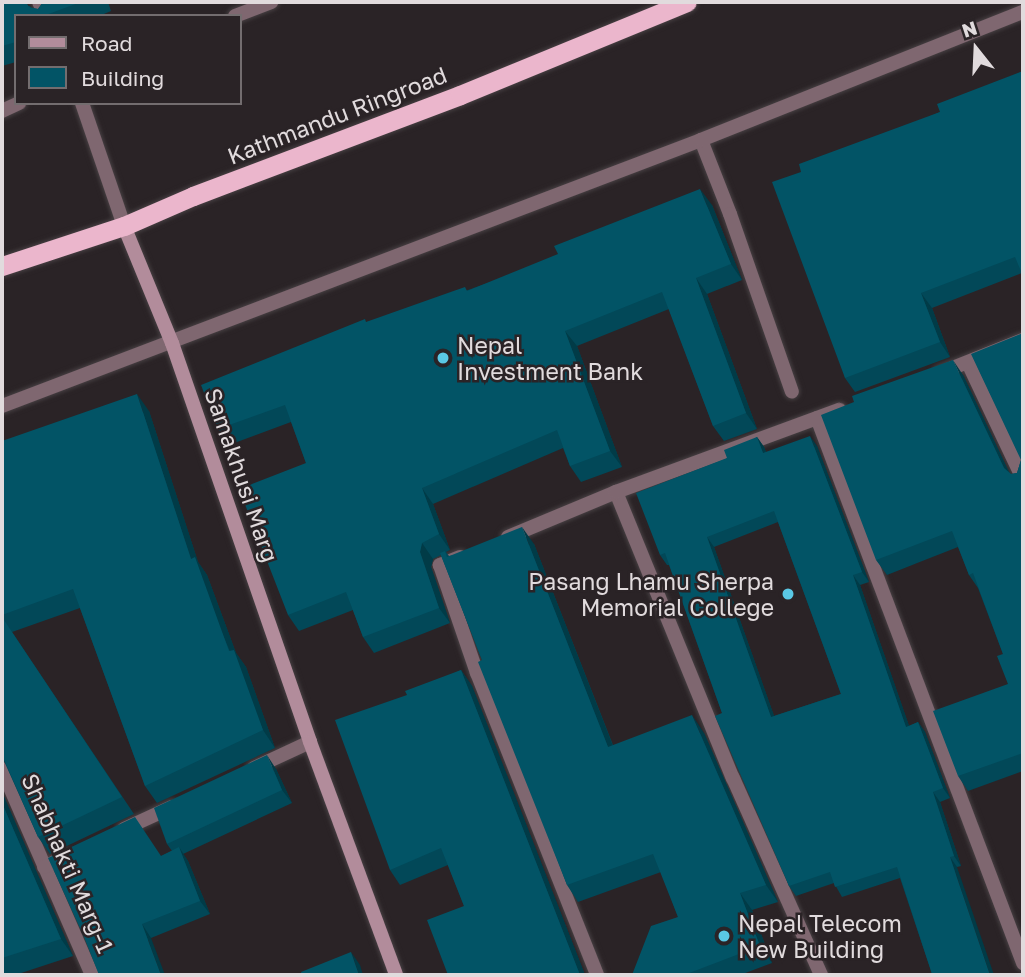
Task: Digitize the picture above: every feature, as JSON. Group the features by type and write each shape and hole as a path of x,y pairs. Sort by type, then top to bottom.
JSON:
{"highway":[{"name":"Kathmandu Ringroad","path":"2,266 124,226 193,196 460,95 687,2"}],"main road":[{"name":"Samakhusi Marg","path":"124,226 172,343 310,742 396,975"}],"street":[{"path":"240,14 271,2"},
{"path":"2,405 172,343 701,140 1023,12"},
{"path":"83,105 124,226"},
{"path":"701,140 730,214 792,392"},
{"path":"930,377 1023,340"},
{"path":"968,363 1023,479"},
{"path":"597,975 477,673 440,565 616,492 855,404"},
{"path":"817,418 1023,963"},
{"path":"616,492 728,766 821,975"},
{"path":"237,776 310,742"},
{"name":"Shabhakti Marg-1","path":"2,769 92,975"},
{"path":"104,839 189,799"},
{"path":"44,867 80,850"}],"building":[{"path":"2,2 26,2 29,7 38,9 43,2 81,2 48,14 14,14 14,43 2,46"},
{"path":"1023,71 1023,276 1015,257 921,293 940,342 845,378 772,182 801,172 799,164 940,112 937,104"},
{"path":"700,189 731,264 696,278 746,413 713,426 662,292 565,331 610,451 570,466 557,430 422,488 439,534 422,543 420,552 439,608 363,637 346,592 288,615 239,489 306,463 285,405 218,429 201,385 365,319 366,322 465,287 467,291 558,254 554,246"},
{"path":"1023,333 1023,753 958,776 933,711 1008,684 997,656 1003,654 973,573 969,575 952,531 876,560 821,415 854,402 852,396 953,360 1004,468 1011,474 1017,473 1021,460 971,354"},
{"path":"137,394 191,559 195,557 229,651 234,650 263,730 145,786 73,589 2,615 2,441"},
{"path":"810,436 862,572 853,575 906,727 918,722 943,788 933,792 954,856 950,857 990,975 930,975 932,974 897,867 835,887 830,872 789,886 715,716 722,713 665,553 660,555 636,493 727,458 724,450 757,437 763,453","holes":["774,511 841,694 771,717 707,537"]},
{"path":"522,527 608,747 692,715 766,885 740,893 760,946 684,975 632,975 651,926 678,917 653,854 567,885 478,662 482,660 440,553 445,551 447,557"},
{"path":"2,617 122,797 38,837 2,755"},
{"path":"461,670 580,975 448,975 427,920 464,906 441,848 390,870 335,720 407,695 405,691"},
{"path":"267,755 282,790 167,844 154,808"},
{"path":"2,803 61,939 2,958"},
{"path":"135,817 161,856 179,847 200,901 142,924 161,975 99,975 48,858"},
{"path":"351,952 359,975 302,975 301,972"}],"place":[{"name":"Nepal Investment Bank","path":"443,358"},
{"name":"Pasang Lhamu Sherpa Memorial College","path":"788,594"},
{"name":"Nepal Telecom New Building","path":"724,936"}]}
